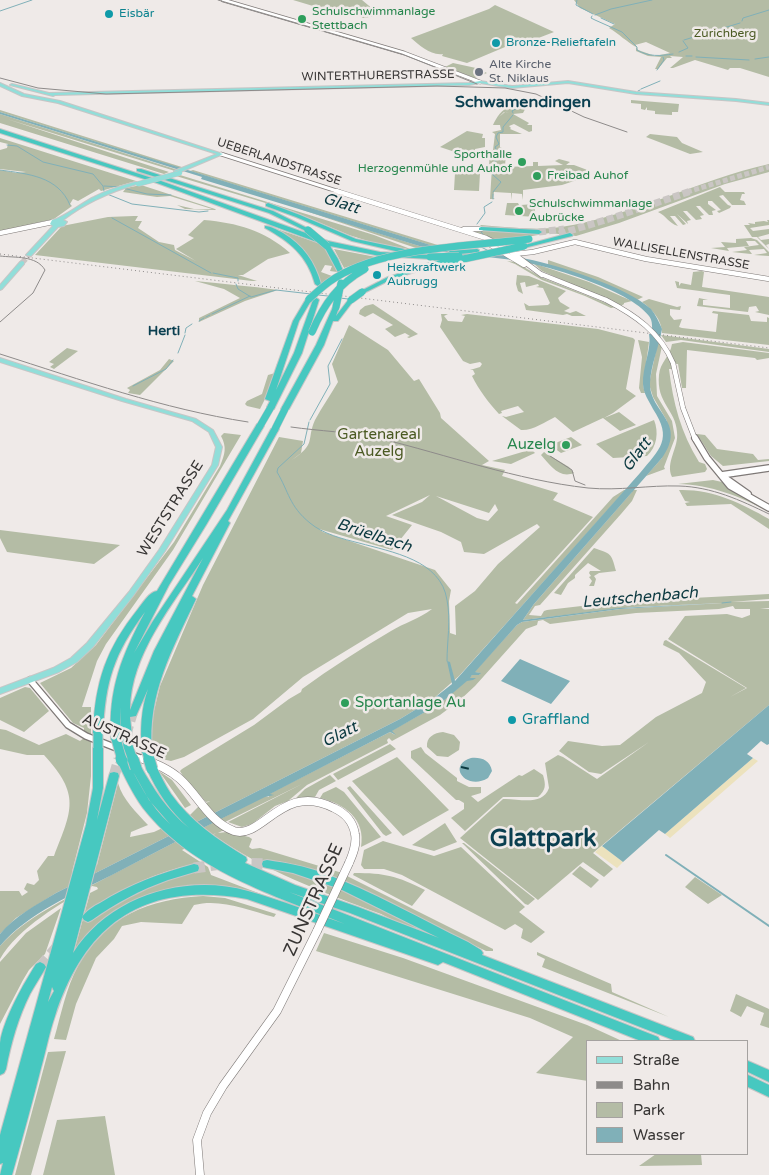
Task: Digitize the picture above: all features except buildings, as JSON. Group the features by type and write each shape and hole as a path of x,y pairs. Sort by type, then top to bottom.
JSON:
{"highway":[{"path":"0,125 150,173 330,240 375,250 428,255 447,254 570,235"},
{"path":"0,132 158,182 326,243 370,252 428,255 477,254 524,246"},
{"path":"0,132 156,184 252,220 282,236 297,247 311,264 318,284 311,319 291,373"},
{"path":"150,173 271,212 308,230 327,246 341,273 341,288 337,305 320,344 286,410 230,510 153,628 135,660 128,681 124,723 128,746 136,768 150,793 169,817 204,846 253,872 687,1040"},
{"path":"158,176 277,208 358,241 428,255"},
{"path":"481,229 539,232"},
{"path":"268,406 298,317 304,305 317,291 338,276 362,265 392,256 531,241 556,234"},
{"path":"320,344 346,305 362,292 390,278 426,267 524,246 531,241"},
{"path":"417,253 371,267 352,276 337,288 325,304 291,373 268,406 248,446 162,587 133,643 121,673 115,705 116,739 122,761 140,797 254,883 651,1040"},
{"path":"169,817 164,793 152,769 147,752 145,732 148,703 165,659 230,510"},
{"path":"133,714 154,661 210,555"},
{"path":"84,870 96,801 101,689 110,659 130,626 162,587"},
{"path":"0,1158 84,870 114,776"},
{"path":"267,864 305,871 345,886 464,945 494,964"},
{"path":"88,917 112,900 137,887 160,877 194,868"},
{"path":"51,1012 74,962 98,930 139,902 168,892 189,889 216,889 247,895 484,974"},
{"path":"6,1175 51,1012 75,902"},
{"path":"0,1069 5,1042 15,1015 40,968"},
{"path":"749,1066 769,1076"},
{"path":"749,1081 769,1090"}],"main road":[{"name":"UEBERLANDSTRASSE","path":"0,82 33,91 73,106 222,154"},
{"name":"UEBERLANDSTRASSE","path":"0,82 21,94 55,97 73,106"},
{"name":"WINTERTHURERSTRASSE","path":"46,96 469,84 480,82 512,86 568,82 635,93 769,104"},
{"path":"21,94 33,91"},
{"name":"WINTERTHURERSTRASSE","path":"55,97 75,94"},
{"path":"29,256 54,224 63,224 62,220 99,195 178,173 222,154"},
{"path":"0,288 22,263"},
{"name":"WESTSTRASSE","path":"0,360 111,396 194,420 211,431 219,447 215,465 162,550 101,632 74,660 56,670 0,691"}],"street":[{"path":"223,0 404,52 480,82"},
{"name":"UEBERLANDSTRASSE","path":"222,154 468,232"},
{"path":"0,233 54,224"},
{"path":"440,224 495,242 513,255"},
{"path":"468,232 481,229"},
{"path":"468,232 502,251 523,258 542,274"},
{"name":"WALLISELLENSTRASSE","path":"513,255 570,240 666,263 769,279"},
{"name":"WALLISELLENSTRASSE","path":"513,255 523,258 570,242 591,245"},
{"path":"523,258 542,274 606,300 645,324 666,346 673,363 689,430 703,454 721,475 722,479 731,487 769,508"},
{"path":"721,475 769,468"},
{"name":"AUSTRASSE","path":"30,680 61,718 75,730 169,771"},
{"name":"ZUNSTRASSE","path":"169,771 187,786 206,809 224,825 236,831 246,832 255,828 271,814 289,804 308,801 325,804 344,814 353,826 356,845 317,931 277,1011 223,1086 201,1125 196,1147 200,1175"}],"green space":[{"path":"293,0 362,0 374,10 376,16 363,18 347,9 343,15"},
{"name":"Zürichberg","path":"574,0 769,0 769,77 740,68 730,68 728,70 695,60 670,68 683,57 670,56 672,58 667,58 658,69 655,69 661,57 648,56 636,51 636,47 609,28 615,24 580,8","holes":["646,42 670,53 655,56 638,50 635,45"]},
{"path":"495,5 554,32 528,42 505,47 467,63 442,56 443,54 430,52 411,38 489,9"},
{"path":"453,63 476,68 487,73 475,78 445,67"},
{"name":"Freibad Auhof","path":"524,99 529,102 523,113 513,114 529,123 527,125 532,125 532,131 529,132 514,124 509,126 510,129 522,134 500,134 500,147 506,150 505,167 533,166 533,162 538,162 538,166 563,165 555,161 559,159 570,162 566,165 574,165 590,171 580,179 562,185 523,190 523,200 522,194 512,193 511,200 511,193 494,192 493,198 495,199 490,199 492,167 489,166 490,150 493,150 495,134 492,132 501,130 500,125 493,125 502,111 511,107 505,112 512,107 515,108"},
{"path":"631,100 679,104 678,112 672,112 672,115 655,114 655,111 647,110 647,107 645,110 641,109 641,104 631,103"},
{"path":"0,110 185,168 183,169 0,112"},
{"path":"0,114 178,170 175,171 7,119 169,172 164,174 0,123"},
{"path":"467,131 483,134 482,138 485,138 485,147 475,149 475,153 455,152 440,147"},
{"path":"650,134 677,137 682,143 703,152 690,154 646,137"},
{"path":"0,138 136,181 101,191 99,189 78,201 73,199 70,204 72,206 54,219 0,231 0,170 17,173 26,172 0,169 0,150 7,148 8,144 0,142"},
{"path":"769,164 769,172 725,184 619,223 576,236 550,233 502,241 473,231 527,231 481,225 541,229 588,222 614,215 717,179"},
{"path":"193,170 441,246 430,245 190,171"},
{"path":"455,173 480,173 479,191 454,190"},
{"path":"180,175 374,235 413,250 371,242 349,235 292,211 176,176"},
{"path":"141,185 216,210 185,209 177,205 194,209 212,209 170,196 157,197 123,192 126,188"},
{"path":"720,187 725,192 744,192 745,194 742,194 740,200 744,201 746,205 732,205 723,195 719,196 731,206 730,208 719,213 717,211 721,210 712,201 708,201 708,204 716,210 712,211 713,215 709,215 700,206 696,206 704,215 700,216 702,219 696,220 687,211 683,211 691,220 687,221 688,224 677,214 686,224 683,225 675,216 670,216 678,226 658,212"},
{"path":"507,203 518,203 520,207 523,206 521,205 534,204 536,217 505,215"},
{"path":"301,209 429,249 416,248"},
{"path":"138,216 135,221 142,221 138,228 159,242 174,245 175,250 196,261 176,249 194,238 188,235 204,220 228,223 250,229 280,245 290,253 268,259 243,275 238,275 257,281 35,255 62,226 108,217"},
{"path":"767,220 769,220 769,225 750,228 753,231 769,229 769,234 758,237 761,240 769,239 769,244 766,245 769,249 757,237 752,237 744,225 750,225 748,223 755,224 755,222 768,222"},
{"path":"268,226 321,244 329,253 337,272 330,271 332,266 325,265 321,272 332,276 321,284 313,264 301,249"},
{"path":"751,238 757,240 769,252 769,256 754,255 767,253 764,249 749,250 752,254 732,252 747,250 744,247 759,245 755,241 746,241 749,246 727,248 729,251 711,248 725,247 721,242 736,243 736,239"},
{"path":"334,249 376,257 344,268"},
{"path":"548,260 598,277 643,297 637,300 593,279 548,265"},
{"path":"507,261 515,262 543,278 616,307 611,308 542,280"},
{"path":"533,263 589,282 632,301 621,306 542,271"},
{"path":"693,272 704,272 702,287 769,297 769,315 755,312 759,311 756,306 749,307 748,312 697,306 699,298 708,300 703,300 703,305 730,308 730,295 677,288 675,281 679,282 679,286 681,283 691,285"},
{"path":"517,275 529,276 566,291 558,298 560,302 570,308 564,311 570,313 576,311 586,316 526,310 524,303 529,306 548,305 550,303 543,288 536,287 539,286 538,284 526,287 525,282 520,283 523,294 518,291 516,284"},
{"path":"195,281 278,290 245,301 199,322 199,318 240,298 224,289"},
{"path":"649,299 677,307 681,306 680,310 670,309 670,315 674,320 682,319 679,327 682,328 716,332 718,314 712,313 713,311 749,315 751,321 767,322 767,317 769,318 769,345 662,333 662,328 656,315 642,302"},
{"path":"373,304 418,334 409,338 407,337 410,336 405,333 395,337 385,329 393,325 373,313 365,317 359,314 360,310 365,306"},
{"path":"441,314 448,314 444,316 448,321 462,322 465,316 461,315 467,314 598,329 633,338 635,340 626,389 636,396 604,418 619,412 636,425 620,431 603,418 573,432 555,417 534,428 521,430 502,416 506,417 524,412 518,406 501,411 502,413 499,414 491,405 472,376 475,374 473,370 470,370 480,367 482,364 480,362 470,364 463,361 440,327"},
{"name":"Gartenareal Auzelg","path":"349,325 388,350 414,381 419,379 440,413 441,418 489,461 482,465 505,470 502,476 558,493 553,500 593,517 515,603 517,604 613,497 624,490 637,490 632,501 621,514 540,605 535,606 529,615 541,616 547,610 616,602 769,594 769,599 731,602 769,601 769,608 760,609 769,609 769,705 593,853 613,869 604,877 583,862 538,900 460,838 503,799 535,800 546,794 549,788 545,763 558,755 597,779 649,742 601,774 589,772 559,751 568,741 602,746 620,745 656,717 702,693 706,682 679,653 663,645 664,641 666,640 746,688 730,697 747,688 668,639 685,616 727,614 742,618 750,615 750,609 735,609 733,606 719,609 636,613 550,624 543,620 538,621 537,625 526,629 475,686 440,715 392,741 389,738 387,740 388,743 307,785 288,801 275,806 252,824 242,827 228,822 302,784 219,825 224,830 218,833 227,832 252,839 249,847 252,849 260,848 339,872 493,949 493,951 486,951 346,882 321,872 268,860 267,867 213,835 216,833 182,850 208,867 211,875 287,904 240,891 149,895 78,949 75,948 90,893 98,889 92,886 54,908 29,926 0,959 0,946 10,936 33,918 59,903 265,796 269,797 269,794 390,732 395,735 391,731 441,703 472,675 479,675 480,673 474,672 517,625 522,622 620,609 723,603 633,607 523,620 534,604 632,492 624,492 459,676 433,699 400,719 56,893 16,918 0,934 0,891 19,891 22,896 28,892 24,889 27,883 34,885 39,880 37,871 48,856 54,856 69,814 70,803 64,781 44,755 27,755 0,749 0,729 39,745 66,734 80,741 84,738 84,728 73,723 40,683 71,668 96,645 174,542 220,466 225,451 221,436 224,433 241,435 173,550 106,644 97,661 82,707 91,707 91,776 87,813 72,872 97,865 118,783 127,800 148,825 131,832 130,837 154,832 190,815 198,807 210,801 206,802 183,776 180,771 182,769 254,725 301,692 302,689 313,681 357,652 432,609 408,613 303,677 253,719 184,757 171,761 153,757 151,723 160,686 203,585 279,437 303,441 301,453 308,445 315,420 338,382 332,364","holes":["430,495 422,502 392,515 441,532 461,542 464,552 484,554 537,524 540,527 498,564 475,591 455,606 456,635 450,633 449,601 451,590 435,570 319,529 392,550 412,525 386,516","436,496 489,513 495,504 498,510 488,521 477,518","193,864 194,871 160,881 108,907 93,908 129,887 153,876"]},
{"path":"661,335 769,349 769,352 681,340 666,342"},
{"path":"638,340 649,342 643,386 645,393 641,393 639,388 642,357"},
{"path":"658,341 662,346 656,374 657,396 672,421 675,438 664,467 665,469 646,476 662,458 667,421 653,397 649,384"},
{"path":"683,342 769,353 769,358 757,360 755,358 687,350 686,388 682,388 678,364 671,364 672,369 669,369 673,394 683,429 699,462 705,464 707,469 705,472 672,477 670,466 677,438 676,424 660,393 659,375 672,344"},
{"path":"67,348 78,351 54,369 50,367 54,364 49,362"},
{"path":"169,359 174,361 140,395 128,393 130,390 127,388 160,370"},
{"path":"274,373 270,389 260,409 247,406 245,404 247,401 262,394 268,375"},
{"path":"654,420 656,439 653,448 647,456 613,458 596,444"},
{"path":"697,434 705,435 717,449 753,454 758,460 769,459 769,461 723,466 711,456"},
{"name":"Auzelg","path":"571,437 582,445 561,453 550,445"},
{"path":"529,450 535,453 511,464 492,461"},
{"path":"544,452 569,467 574,473 559,473 541,455"},
{"path":"713,480 722,482 769,512 725,492 678,484"},
{"path":"679,490 703,492 726,498 769,519 769,529 731,504 687,506 685,503 690,502 685,501"},
{"path":"0,530 120,545 94,564 7,552 0,538"},
{"path":"594,548 610,555 616,571 599,573 594,576 596,579 594,586 589,586 592,581 589,577 591,576 590,571 601,571 588,563 568,583 561,595 554,593"},
{"path":"25,687 30,688 49,711 24,732 0,720 0,698"},
{"path":"443,732 454,735 460,742 459,750 448,757 437,756 427,747 431,736"},
{"path":"390,744 396,749 338,780 333,774"},
{"path":"421,747 425,753 457,778 457,781 469,787 481,787 481,793 471,796 478,802 519,775 522,776 534,769 543,775 544,790 538,797 503,797 465,831 451,818 464,809 464,803 456,800 411,758 411,751"},
{"path":"397,757 449,810 403,836 352,781"},
{"path":"159,771 172,780 191,805 185,808"},
{"path":"330,775 336,781 319,790 315,797 296,798 305,789"},
{"path":"350,786 392,833 386,836 383,834 347,788"},
{"path":"336,787 344,792 381,837 361,847 362,837 360,828 352,814 338,804 320,798 323,793"},
{"path":"445,823 457,842 434,851 412,845"},
{"path":"383,841 434,856 461,847 525,907 519,912 545,932 531,943 521,938 523,929 515,924 505,930 402,875 384,869 364,869 361,865 364,850"},
{"path":"462,843 535,899 528,905 525,904"},
{"path":"580,866 599,880 591,888 572,874"},
{"path":"268,867 307,877 345,891 420,928 411,927 316,889"},
{"path":"354,873 391,876 425,890 412,906 353,875"},
{"path":"695,877 722,895 708,904 685,887"},
{"path":"203,896 225,898 276,914 274,917 224,904 204,903 194,905 182,924 141,922 122,926 114,939 96,958 76,1004 66,1040 54,1039 74,974 89,949 101,934 130,913 147,906 165,901"},
{"path":"61,908 45,954 29,970 0,1024 0,962 26,933"},
{"path":"324,933 403,958 587,1025 620,1040 586,1040 586,1081 536,1073 573,1037 530,1018 316,951"},
{"path":"537,952 611,984 612,992 669,1017 542,967 545,959 537,955"},
{"path":"736,994 769,1009 769,1028 760,1025 764,1013 747,1006 741,1017 730,1011"},
{"path":"66,1051 31,1175 15,1175 48,1052"},
{"path":"105,1116 115,1175 43,1175 57,1120"},
{"path":"655,1155 701,1155 702,1165 639,1166"}],"sand":[{"path":"753,758 758,761 670,838 665,834"},
{"path":"602,846 623,862 617,868 595,852"}],"water":[{"path":"0,112 450,251 518,257 556,266 609,285 640,301 653,311 662,329 650,383 651,393 669,426 671,435 669,446 662,458 534,604 523,620 619,608 723,603 620,609 522,622 517,625 475,672 481,673 479,675 472,675 470,678 476,678 467,681 441,703 392,731 396,735 390,732 270,794 274,795 246,806 67,897 24,924 0,946 0,934 12,922 56,893 400,719 433,699 452,684 447,661 450,662 455,681 640,473 658,450 663,436 659,419 646,397 643,387 650,340 649,334 652,334 651,320 639,306 606,288 527,262 460,255 429,249 201,179 202,177 0,114"},
{"path":"520,659 570,681 551,704 501,681"},
{"path":"769,705 769,744 767,745 761,741 747,754 753,758 665,834 659,830 623,862 602,846"},
{"path":"471,758 482,759 489,764 492,771 488,778 473,781 462,776 460,766"}],"waterway":[{"path":"0,11 32,0"},
{"path":"577,0 576,5 593,14"},
{"path":"595,15 611,9 652,0"},
{"path":"742,21 743,18 769,10"},
{"path":"592,16 591,18 622,32 637,47 637,50 641,52 655,55 673,54"},
{"path":"601,18 614,24"},
{"path":"684,40 740,23"},
{"path":"679,52 688,48 683,41"},
{"path":"686,56 692,56"},
{"path":"657,70 664,60 663,57"},
{"path":"696,57 749,60"},
{"path":"755,59 769,57"},
{"path":"641,89 660,81"},
{"path":"513,113 512,111 521,106"},
{"path":"494,166 497,151 495,147 499,144 496,137 498,133 503,132 503,127 513,115"},
{"path":"7,145 17,146 43,162 93,174 103,186 104,191"},
{"path":"493,192 501,182 493,175 494,167"},
{"path":"506,168 500,171 511,172 511,169"},
{"name":"Brüelbach","path":"0,170 31,175 50,182 65,195 70,205"},
{"path":"104,186 120,187"},
{"path":"123,188 147,194 171,195"},
{"path":"107,194 132,204 199,212 208,211"},
{"path":"493,194 493,199"},
{"path":"477,224 485,213 484,207 492,202"},
{"name":"Brüelbach","path":"112,218 211,273"},
{"path":"480,231 483,234"},
{"path":"481,247 489,251"},
{"name":"Brüelbach","path":"213,273 238,278 238,281"},
{"name":"Brüelbach","path":"236,284 238,289 250,296"},
{"name":"Brüelbach","path":"250,296 276,290 311,294"},
{"name":"Brüelbach","path":"318,295 328,296"},
{"path":"212,314 250,296"},
{"name":"Brüelbach","path":"340,298 348,299"},
{"path":"206,317 210,315"},
{"path":"199,321 204,318"},
{"path":"185,333 186,328 192,324"},
{"path":"178,353 185,335"},
{"name":"Brüelbach","path":"310,420 330,384 328,366 342,339"},
{"path":"133,386 166,369 173,360"},
{"name":"Brüelbach","path":"309,422 304,444 278,468 277,472 293,505 310,523 327,533 400,554 425,567 435,575 443,586 447,600 449,623 447,661"},
{"name":"Leutschenbach","path":"722,603 731,602"},
{"path":"666,855 769,926"}],"ferry route":[{"path":"461,767 474,770"}],"tunnel":[{"path":"687,192 769,167"},
{"path":"559,234 691,191"},
{"path":"539,232 564,229"},
{"path":"22,263 29,255"},
{"path":"119,760 133,714"},
{"path":"114,776 119,759"},
{"path":"235,863 267,864"},
{"path":"194,868 222,864"},
{"path":"40,967 57,947"}],"tram line":[{"path":"218,0 402,54 477,84"},
{"path":"0,78 38,88 106,94 437,86 505,88 536,94 584,117 627,132"},
{"path":"0,256 31,260 41,265 45,270 33,293 0,322"},
{"path":"0,354 154,402 248,422"},
{"path":"291,427 378,438 508,473 561,484 600,489 668,486 703,489 736,499 769,514"},
{"path":"550,456 572,470 575,481 585,485"}],"railway":[{"path":"0,254 769,348"}],"place":[{"name":"Eisbär","path":"109,14"},
{"name":"Schulschwimmanlage Stettbach","path":"302,19"},
{"name":"Bronze-Relieftafeln","path":"496,43"},
{"name":"Alte Kirche St. Niklaus","path":"479,72"},
{"name":"Sporthalle Herzogenmühle und Auhof","path":"522,162"},
{"name":"Freibad Auhof","path":"537,176"},
{"name":"Schulschwimmanlage Aubrücke","path":"519,211"},
{"name":"Heizkraftwerk Aubrugg","path":"377,275"},
{"name":"Auzelg","path":"566,445"},
{"name":"Sportanlage Au","path":"345,703"},
{"name":"Graffland","path":"512,720"}],"district":[{"name":"Schwamendingen","path":"523,103"},
{"name":"Herti","path":"164,331"},
{"name":"Glattpark","path":"543,840"}],"water label":[{"name":"Glatt","path":"341,204"},
{"name":"Glatt","path":"637,455"},
{"name":"Glatt","path":"340,735"}]}
